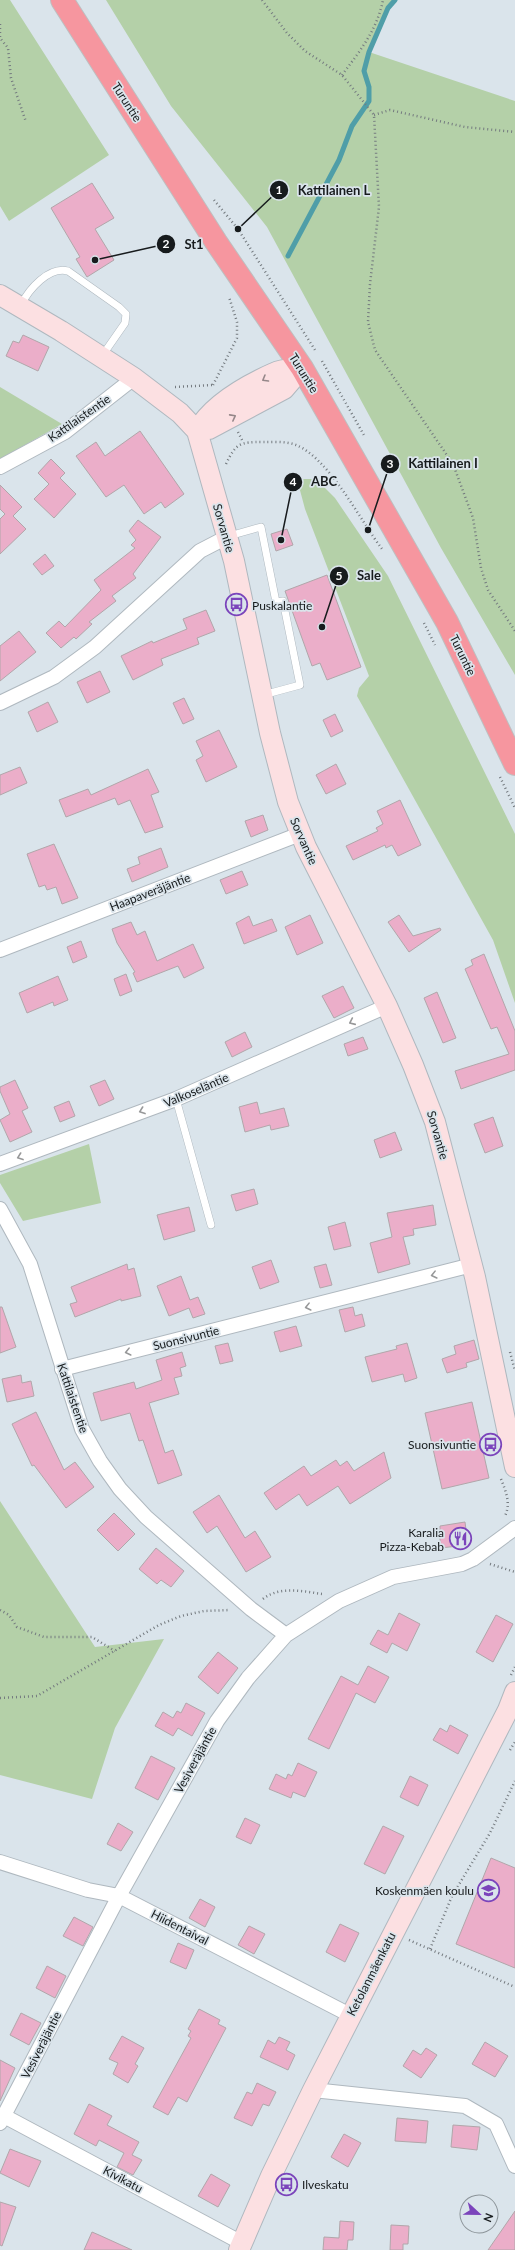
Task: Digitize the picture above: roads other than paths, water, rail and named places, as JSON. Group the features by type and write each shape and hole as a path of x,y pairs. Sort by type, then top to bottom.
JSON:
{"highway":[{"name":"Turuntie","path":"62,0 216,242 302,368 447,622 506,767"}],"main road":[{"name":"Sorvantie","path":"0,295 102,356 134,378 180,413 197,431 227,537 280,773 288,802 300,834 387,1006 413,1065 435,1122 472,1265 515,1467"},
{"path":"197,431 209,429 284,389 302,368"},
{"name":"Ketolanmäenkatu","path":"240,2246 271,2176 350,2015 514,1697"}],"street":[{"name":"Kattilaistentie","path":"0,467 65,432 134,378"},
{"path":"0,703 59,673 95,647 200,551 227,537"},
{"name":"Haapaveräjäntie","path":"0,950 300,834"},
{"name":"Valkoseläntie","path":"0,1164 176,1099 387,1006"},
{"name":"Kattilaistentie","path":"0,1208 30,1264 82,1429 100,1461 120,1489 146,1517 251,1609 286,1635"},
{"name":"Suonsivuntie","path":"62,1369 472,1265"},
{"name":"Vesiveräjäntie","path":"2,2120 119,1896 217,1721 248,1678 286,1635 339,1601 394,1577 462,1564 473,1559 515,1528"},
{"name":"Hiidentaival","path":"0,1862 88,1890 119,1896 350,2015"},
{"path":"313,2090 465,2106 496,2124 515,2166"},
{"name":"Kivikatu","path":"2,2120 240,2246"}],"lane":[{"path":"20,307 26,296 52,271 61,269 68,271 119,307 126,314 125,323 102,356"},
{"path":"227,537 261,527 276,602 282,601 300,685 263,696"},
{"path":"176,1099 211,1225"}],"waterway":[{"path":"288,256 339,160 352,126 369,101 369,87 364,71 369,52 388,8 395,0"}],"place":[{"name":"Kattilainen L","path":"238,229"},
{"name":"St1","path":"95,260"},
{"name":"Kattilainen I","path":"368,530"},
{"name":"ABC","path":"281,540"},
{"name":"Puskalantie","path":"237,605"},
{"name":"Sale","path":"322,627"},
{"name":"Suonsivuntie","path":"491,1444"},
{"name":"Karalia Pizza-Kebab","path":"460,1539"},
{"name":"Koskenmäen koulu","path":"489,1890"},
{"name":"Ilveskatu","path":"287,2184"}]}
